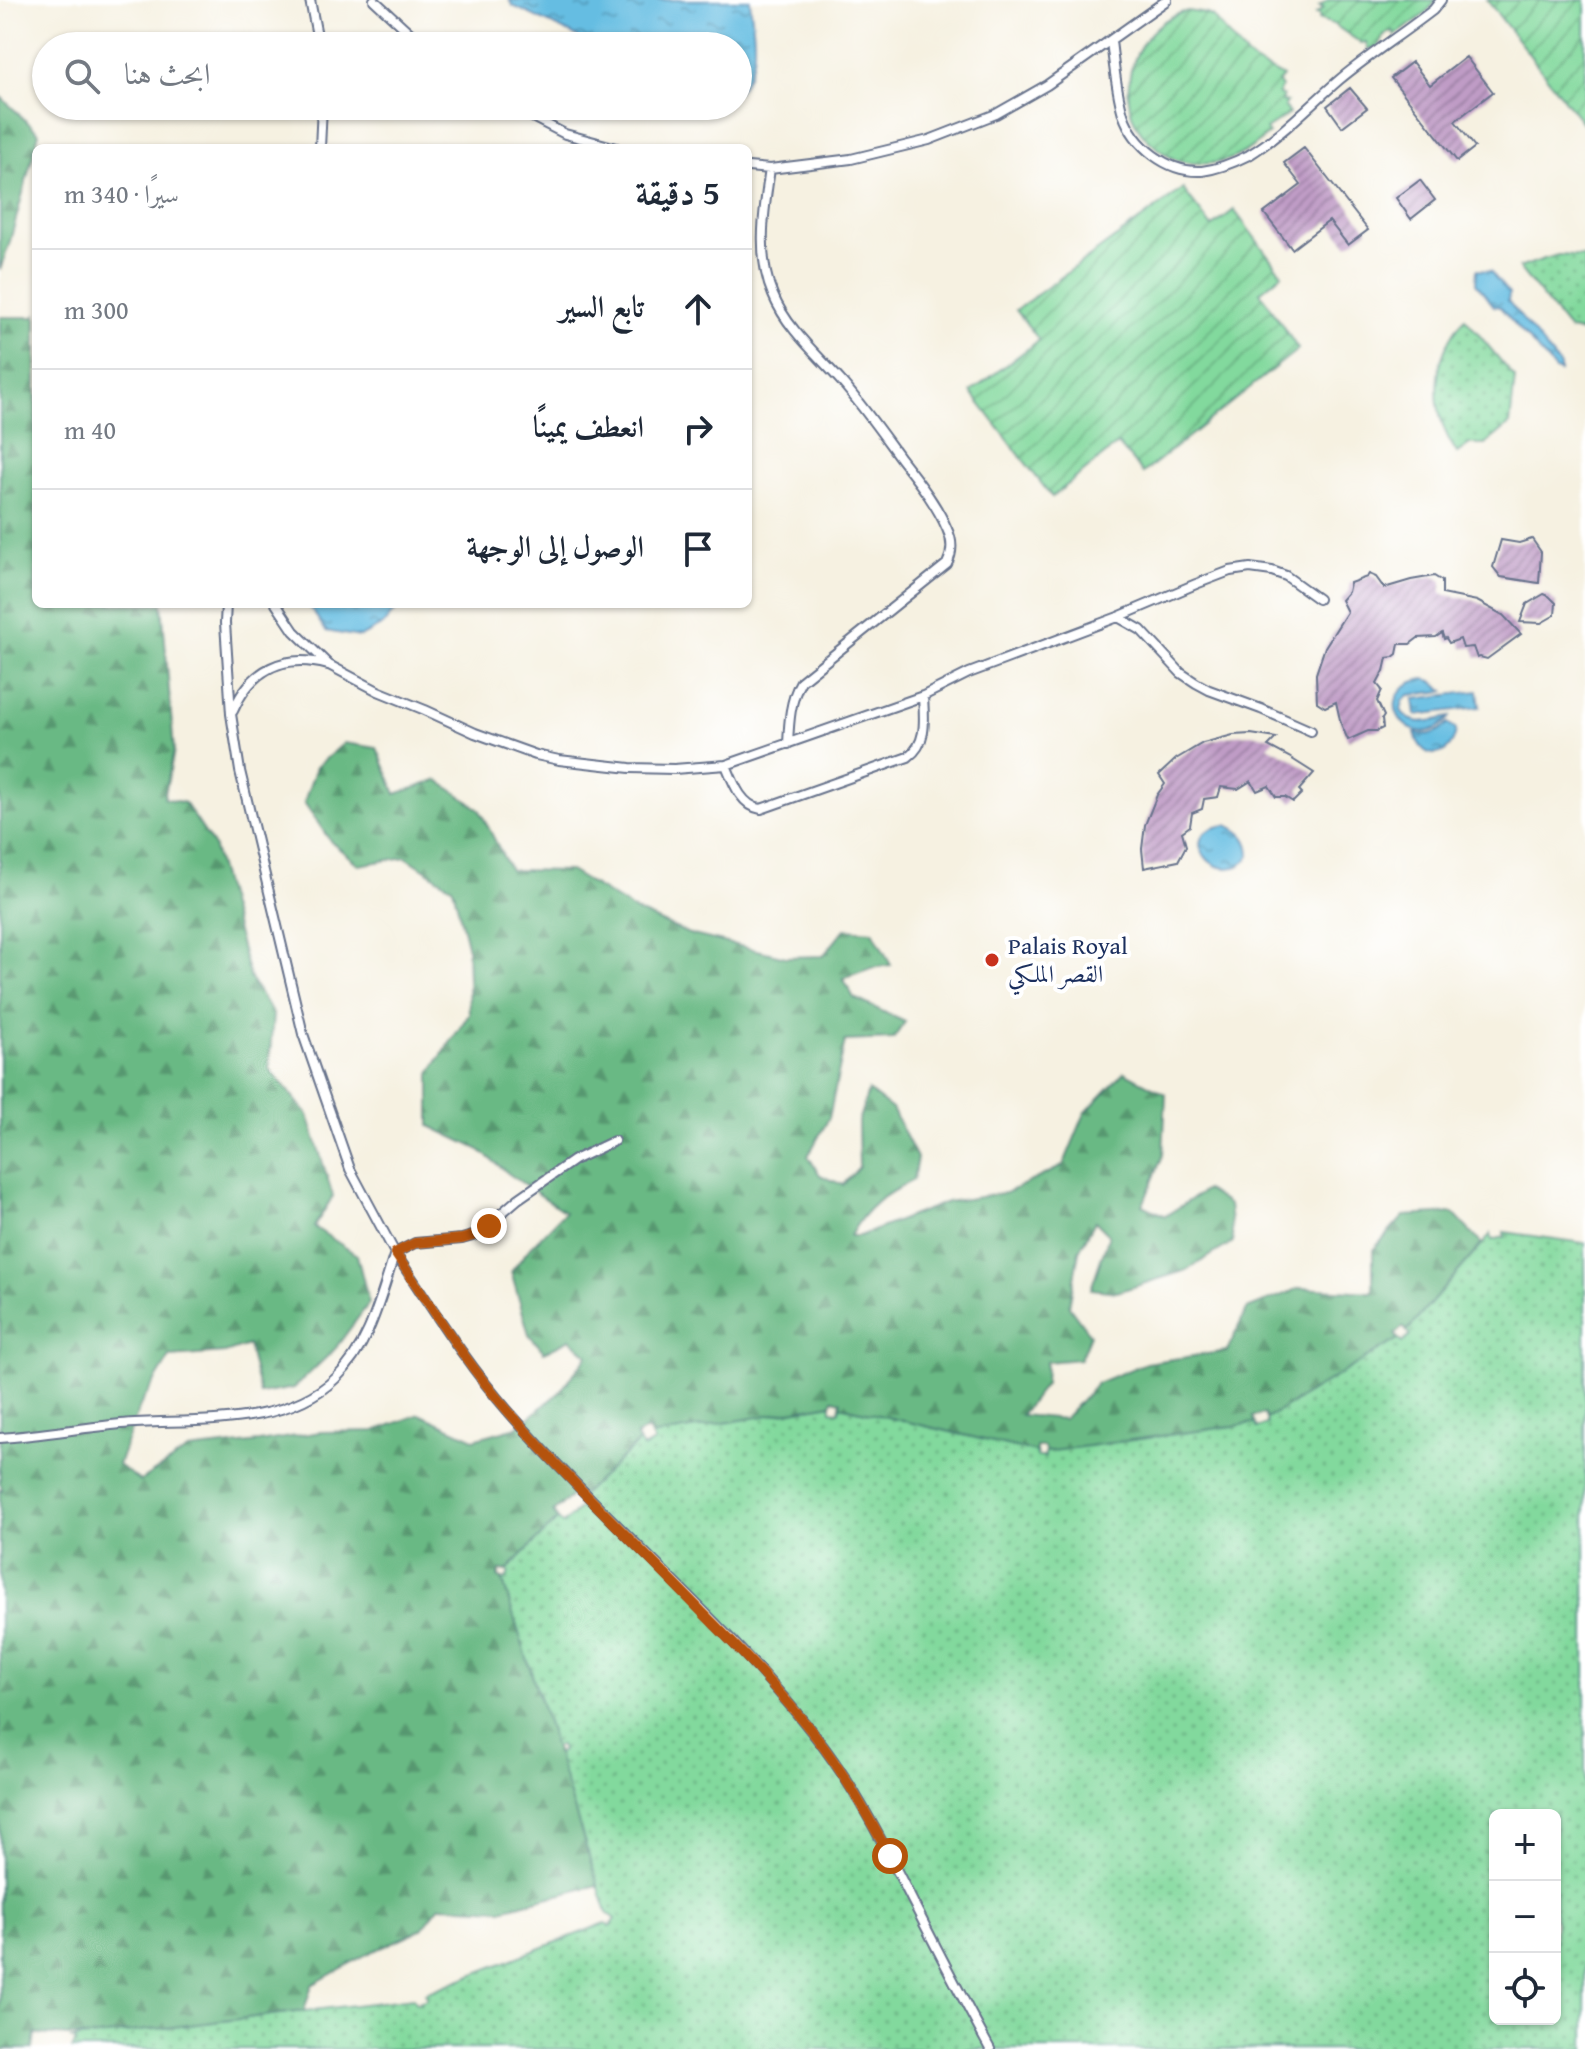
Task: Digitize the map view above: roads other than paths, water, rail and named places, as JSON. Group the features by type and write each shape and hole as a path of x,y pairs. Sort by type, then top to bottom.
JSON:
{"lane":[{"path":"310,0 316,32"},
{"path":"374,0 409,32"},
{"path":"752,167 770,169 851,159 929,140 996,114 1047,85 1167,0"},
{"path":"1111,41 1123,113 1132,134 1163,162 1201,171 1220,167 1249,154 1286,127 1341,78 1433,10 1441,0"},
{"path":"320,144 323,120"},
{"path":"538,120 565,134 602,144"},
{"path":"770,169 764,246 765,266 773,296 788,323 843,383 925,492 947,529 952,547 947,564 801,681 795,692 788,744"},
{"path":"231,714 245,688 263,671 291,661 315,661 475,733 536,755 630,768 726,765 923,696 969,673 1230,571 1250,568 1272,571 1286,576 1318,599"},
{"path":"226,608 231,714 240,771 303,1034 350,1169 395,1253 461,1352 507,1410 726,1636 815,1736 872,1824 990,2049"},
{"path":"279,608 294,631 329,665"},
{"path":"1118,617 1141,630 1181,673 1196,683 1311,731"},
{"path":"726,765 743,798 756,809 825,787 912,755 919,747 924,727 923,696"},
{"path":"0,1448 1,1436 122,1424 250,1417 287,1407 314,1394 336,1379 353,1358 367,1333 395,1253 415,1243 476,1235 518,1199 574,1160 614,1141"}],"water":[{"path":"509,0 750,0 754,36 753,58 752,62 752,32 568,32 513,6"},
{"path":"1477,270 1490,271 1509,294 1508,301 1560,366 1560,372 1500,307 1494,306 1476,283"},
{"path":"311,608 396,609 383,625 360,637 326,631"},
{"path":"1424,679 1445,691 1409,695 1403,701 1401,710 1405,716 1416,721 1450,717 1435,729 1421,732 1409,728 1400,719 1396,708 1398,696 1407,686"},
{"path":"1478,691 1480,707 1416,715 1414,699"},
{"path":"1448,723 1456,729 1449,747 1437,754 1424,750 1415,733 1433,733"},
{"path":"1227,825 1244,837 1250,856 1238,866 1226,868 1214,864 1201,847 1202,838 1210,830"}],"place":[{"name":"Palais Royal القصر الملكي","path":"992,960"}]}
